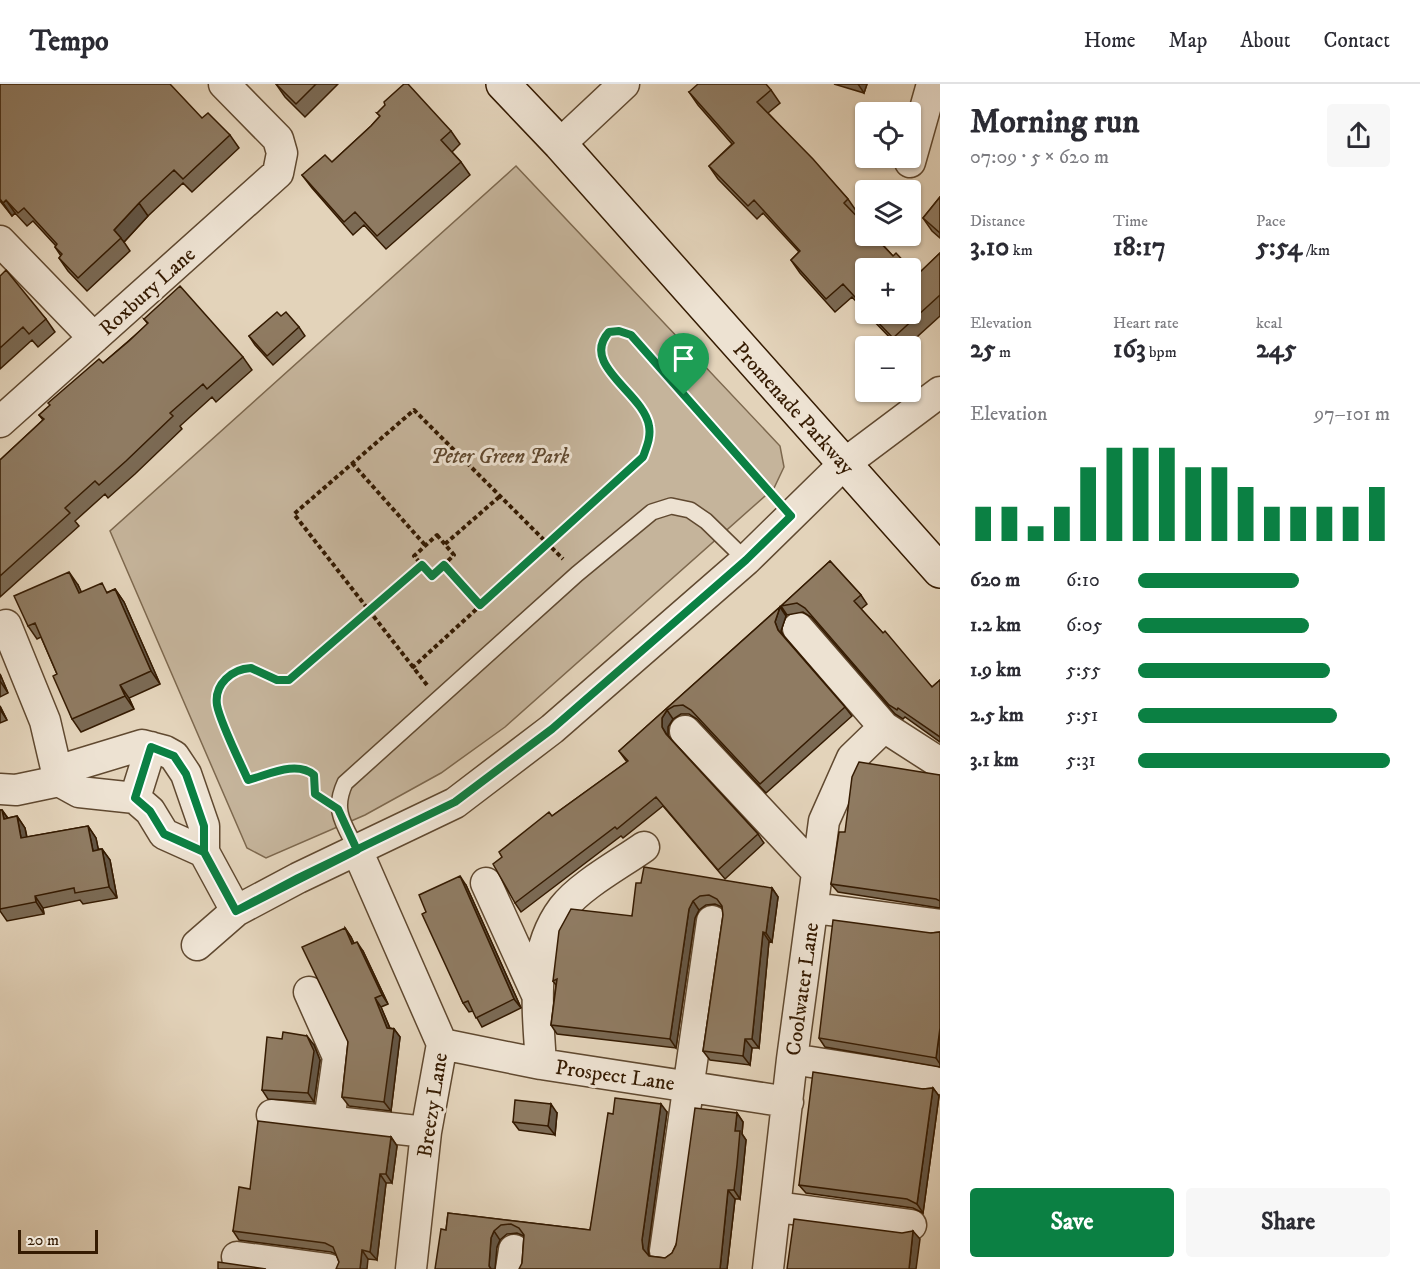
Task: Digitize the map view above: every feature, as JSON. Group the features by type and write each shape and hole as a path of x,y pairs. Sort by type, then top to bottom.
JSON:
{"street":[{"name":"Roxbury Lane","path":"0,422 278,173 282,153 278,139 224,84"},
{"name":"Promenade Parkway","path":"503,84 560,144 940,571"},
{"path":"560,144 624,84"},
{"path":"921,123 932,84"},
{"path":"0,241 94,338"},
{"path":"197,945 236,911 455,802 552,729 746,560 844,464 940,392"},
{"path":"6,625 45,721 59,781 79,792 135,798 150,811 164,834 204,852"},
{"path":"798,628 884,727 940,763"},
{"name":"Coolwater Lane","path":"768,1269 777,1207 792,1059 819,874 824,820 852,758 884,727"},
{"path":"686,731 819,874"},
{"path":"0,789 16,790 59,781 73,766 142,745 174,756 186,774 204,826 204,852 236,911"},
{"path":"135,798 151,747"},
{"path":"541,1064 537,996 544,948 563,908 575,896 644,847"},
{"name":"Breezy Lane","path":"357,850 442,1044 426,1132 411,1269"},
{"path":"486,883 537,996"},
{"path":"814,908 940,925"},
{"path":"665,1251 712,921"},
{"path":"309,992 338,1057 329,1120"},
{"name":"Prospect Lane","path":"442,1044 541,1064 788,1102"},
{"path":"792,1059 932,1081"},
{"path":"272,1115 426,1132"},
{"path":"777,1207 911,1225"},
{"path":"237,1257 328,1269"}],"lane":[{"path":"357,850 338,809 339,796 345,783 578,574 652,512 670,506 690,510 706,521 746,560"}],"path":[{"path":"412,668 643,457 650,438 649,423 643,410 603,363 599,352 600,342 609,332 619,331 631,335 791,516"},
{"path":"440,699 412,668 370,610 294,514 414,410 578,574"},
{"path":"352,464 425,545"},
{"path":"445,544 499,496"},
{"path":"437,535 445,544 454,555 432,576 414,556 437,535"},
{"path":"338,809 315,794 314,775 306,768 297,767 248,780 217,704 219,687 231,673 243,668 251,668 277,680 289,680 422,565"},
{"path":"444,565 480,605"}],"green space":[{"name":"Peter Green Park","path":"516,166 780,446 784,467 774,488 505,727 441,773 365,815 266,858 247,848 110,531"}],"building":[{"path":"0,84 170,84 202,118 208,113 230,135 183,179 174,170 114,230 121,238 78,278 59,258 62,254 55,247 57,244 24,208 18,213 6,200 3,203 0,199"},
{"path":"276,84 316,84 296,104"},
{"path":"404,84 408,84 451,131 441,140 461,162 377,236 355,212 344,222 302,175 325,155 332,162 371,126 380,116 377,113 385,105 384,102"},
{"path":"698,84 766,84 771,90 757,102 813,159 848,199 844,203 855,214 855,246 884,246 893,256 896,253 901,258 855,258 855,297 843,284 826,299 791,260 800,251 754,200 748,206 709,166 734,143 689,92"},
{"path":"940,197 940,233 923,218"},
{"path":"940,253 940,295 921,312 921,271"},
{"path":"6,270 46,319 29,334 23,327 0,348 0,276"},
{"path":"180,286 243,357 207,389 203,384 170,413 173,416 99,485 95,481 65,508 70,513 0,576 0,460 44,419 39,415 50,405 48,403 99,359 103,363 129,341 148,323 144,319"},
{"path":"277,312 281,316 286,312 299,327 267,356 249,336"},
{"path":"880,324 908,324 895,336 891,336"},
{"path":"830,561 861,595 854,601 883,633 885,631 932,687 940,680 940,737 898,708 897,710 889,705 805,608 797,603 781,606"},
{"path":"69,572 79,593 102,583 107,593 115,589 151,671 120,685 125,696 72,719 53,676 57,674 35,623 28,626 14,596"},
{"path":"780,607 775,622 778,630 845,707 760,784 691,710 683,705 674,706 667,710 662,718 662,727 666,734 758,834 718,870 656,797 617,829 615,827 515,903 493,864 502,857 499,852 549,812 552,816 628,761 619,751"},
{"path":"859,762 940,775 940,901 831,884 839,832 845,832 852,777"},
{"path":"0,810 2,810 4,819 17,816 21,838 88,826 93,851 102,849 109,887 75,893 74,888 35,896 36,902 0,909"},
{"path":"644,867 772,888 766,933 763,932 752,1039 745,1039 743,1056 703,1051 723,915 722,906 717,899 709,895 700,896 693,901 689,909 670,1039 551,1025 557,979 553,981 559,931 571,909 632,916 636,883 641,883"},
{"path":"460,876 514,999 476,1018 468,1001 463,1003 422,914 426,912 419,895"},
{"path":"833,920 931,933 940,932 940,1028 936,1058 819,1038"},
{"path":"345,928 352,944 357,942 382,995 375,998 387,1028 394,1029 384,1102 342,1097 348,1042 302,947"},
{"path":"283,1032 307,1036 314,1051 308,1093 262,1090 267,1037 282,1039"},
{"path":"813,1072 923,1089 933,1088 917,1204 907,1199 799,1185"},
{"path":"615,1098 661,1104 642,1240 643,1249 649,1256 665,1258 672,1253 676,1245 695,1108 737,1113 735,1131 740,1131 737,1165 734,1190 728,1190 720,1269 519,1269 522,1263 524,1235 519,1228 511,1224 501,1225 494,1231 491,1238 489,1266 491,1269 435,1269 441,1229 446,1230 448,1213 590,1230 608,1113 613,1114"},
{"path":"515,1100 551,1104 548,1126 513,1122"},
{"path":"258,1121 391,1137 386,1174 380,1174 370,1252 362,1250 360,1269 336,1269 339,1262 333,1247 325,1243 233,1231 239,1187 250,1189"},
{"path":"794,1219 902,1233 913,1231 909,1269 787,1269"},
{"path":"218,1262 266,1269 218,1269"}],"route":[{"path":"684,395 631,335 619,331 609,332 600,342 599,352 603,363 643,410 649,423 650,438 643,457 480,605 444,565 432,576 422,565 300,673 289,680 277,680 266,672 251,668 243,668 231,673 219,687 217,704 248,780 297,767 306,768 314,775 315,794 338,809 357,850 236,911 204,852 164,834 150,811 135,798 151,747 174,756 186,774 204,826 204,852 236,911 298,878 455,802 552,729 746,560 791,516 684,395"}]}
